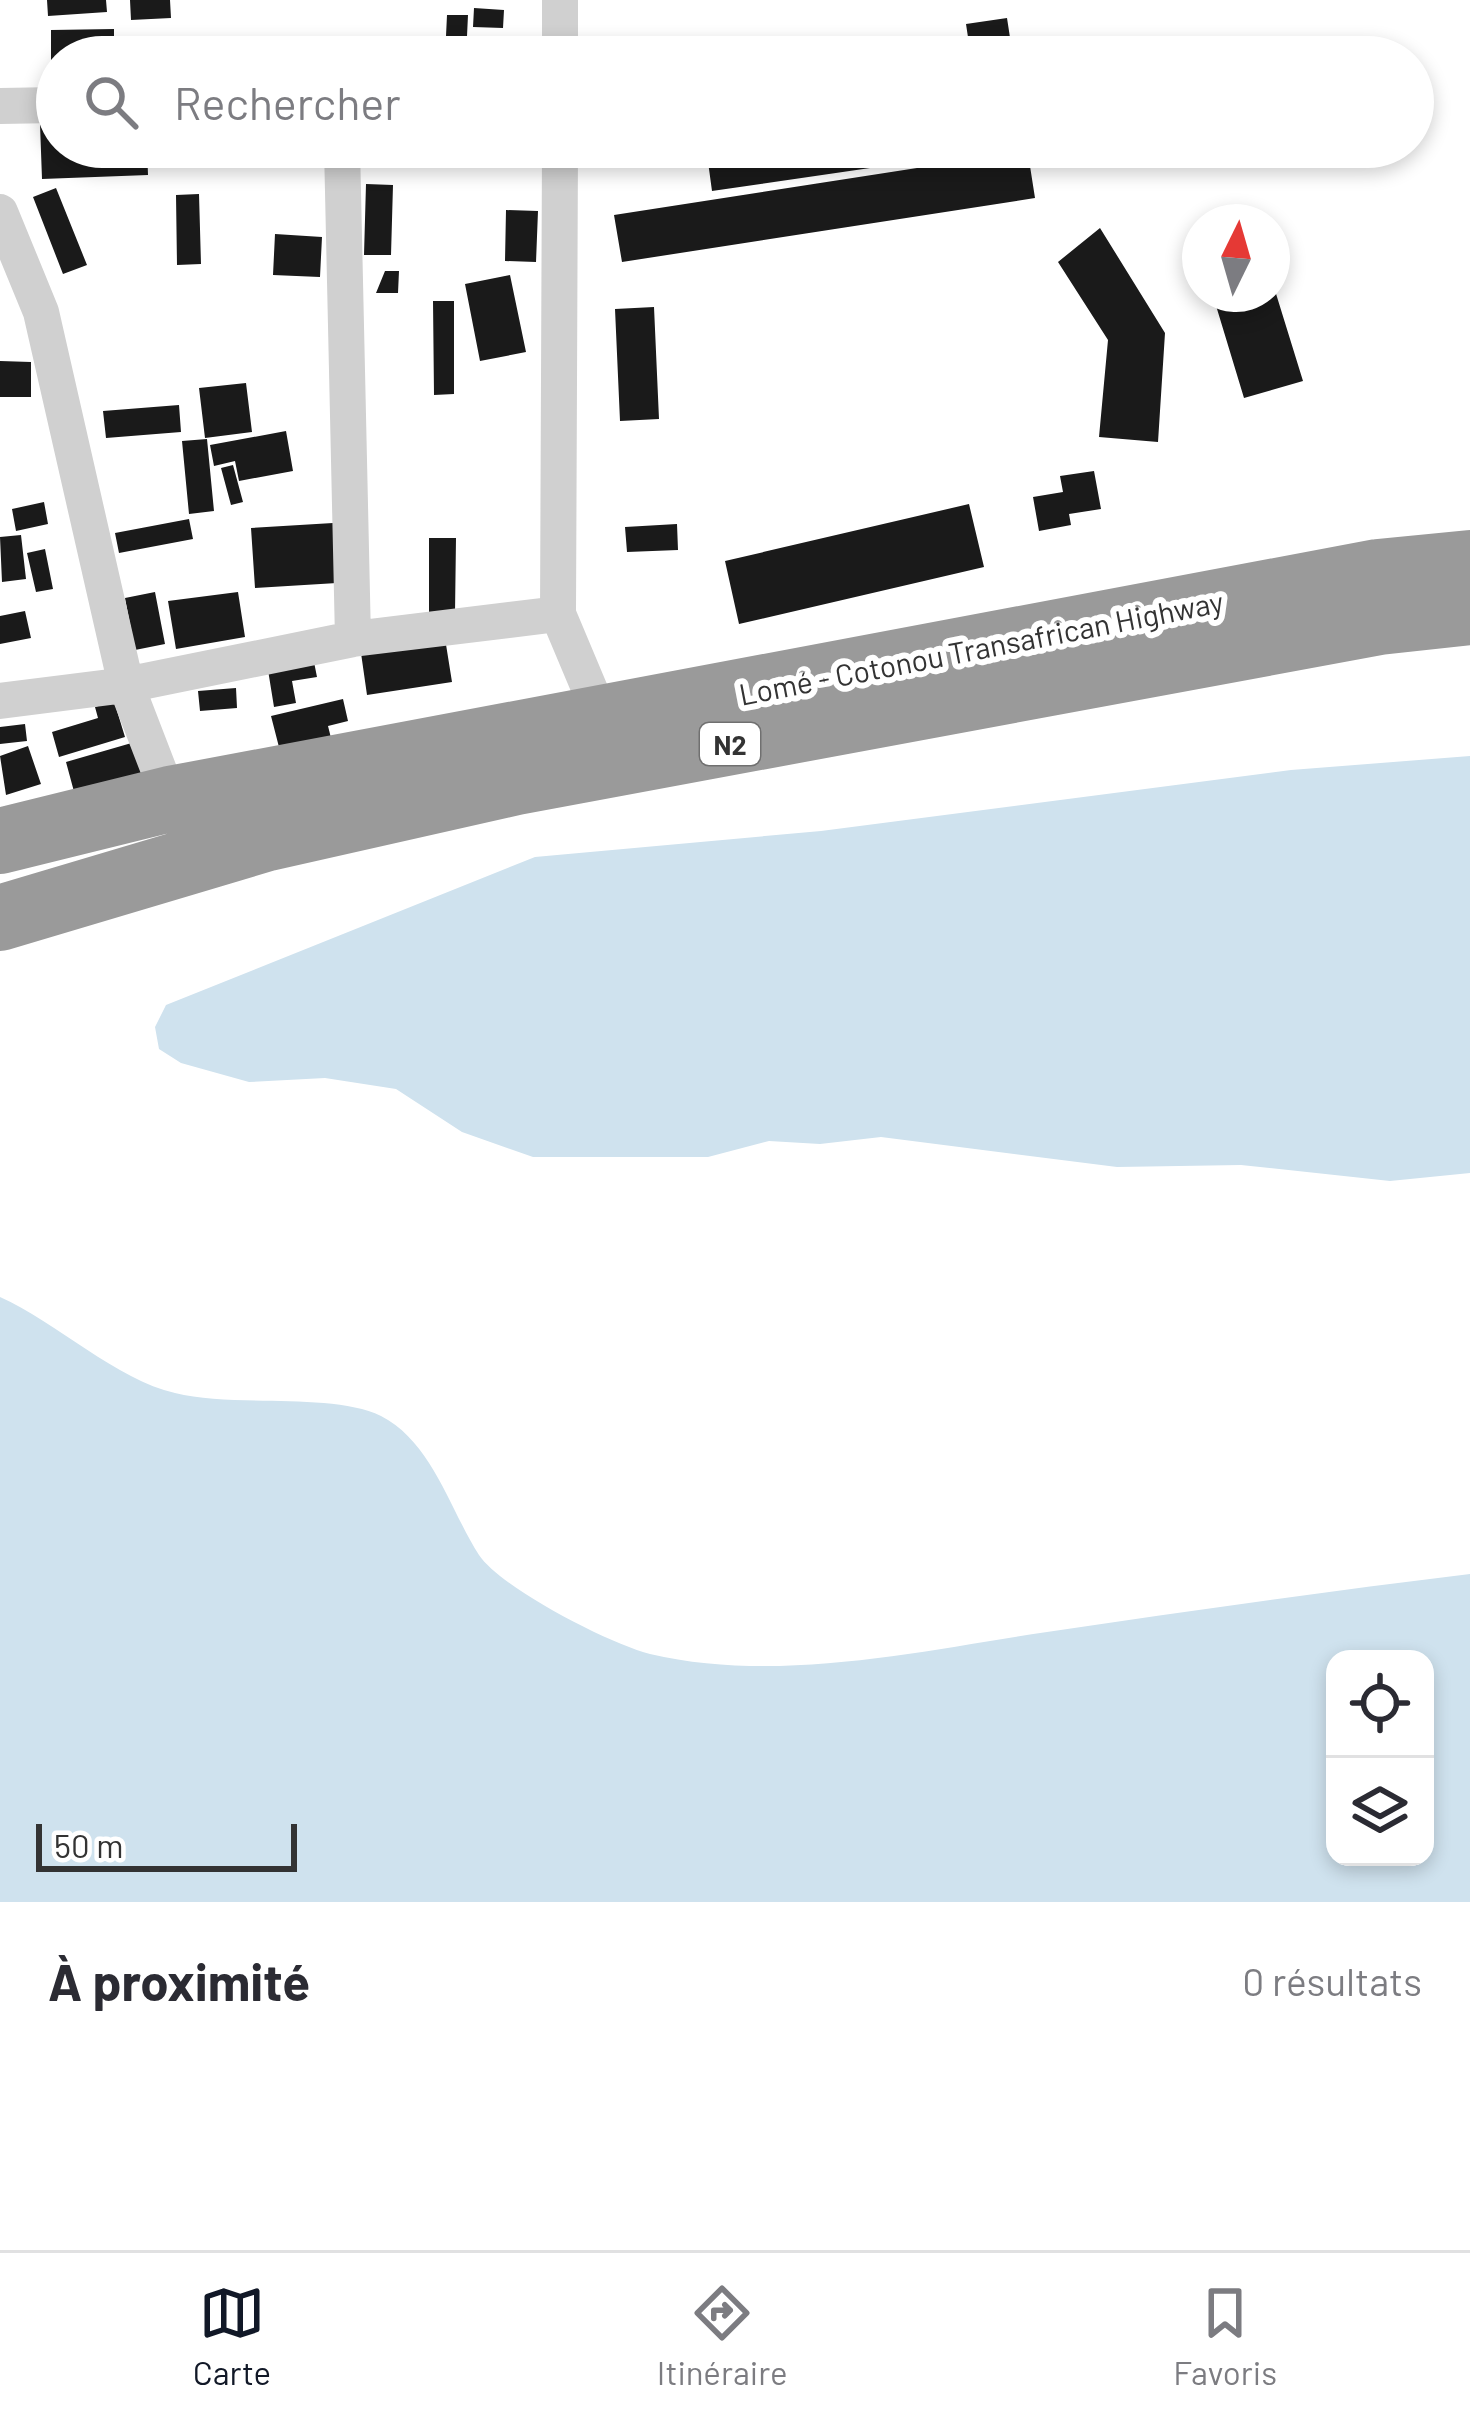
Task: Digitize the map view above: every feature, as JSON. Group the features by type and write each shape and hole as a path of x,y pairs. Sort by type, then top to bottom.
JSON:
{"highway":[{"name":"Lomé - Cotonou Transafrican Highway","path":"0,841 170,799 609,742 1378,572 1470,563"},
{"name":"N2","path":"0,918 609,742 1379,622 1470,612"}],"street":[{"path":"560,0 560,36"},
{"path":"0,106 36,105"},
{"path":"342,168 352,639"},
{"path":"560,168 558,614 609,742"},
{"path":"0,212 41,312 126,685 170,799"},
{"path":"0,701 126,685 352,639 558,614"}],"water":[{"path":"1470,756 1470,1173 1390,1181 1241,1165 1117,1167 881,1137 820,1144 769,1141 708,1157 533,1157 462,1132 396,1089 325,1078 249,1082 181,1063 159,1049 155,1027 166,1005 535,857 821,831 1291,770"},
{"path":"0,1297 109,1364 175,1393 337,1404 381,1416 414,1442 427,1460 491,1569 558,1614 650,1654 748,1666 849,1661 1470,1574 1470,1902 0,1902"}],"building":[{"path":"47,0 106,0 107,12 48,16"},
{"path":"130,0 170,0 171,18 131,20"},
{"path":"474,8 504,10 503,28 473,27"},
{"path":"447,15 468,15 467,36 446,36"},
{"path":"1007,18 1010,36 968,36 966,24"},
{"path":"114,29 114,36 51,36 51,30"},
{"path":"42,168 148,168 148,175 42,179"},
{"path":"709,168 870,168 712,191"},
{"path":"917,168 1030,168 1035,198 622,262 614,215"},
{"path":"366,184 393,185 391,255 364,255"},
{"path":"56,188 87,265 63,274 33,197"},
{"path":"199,194 201,264 177,265 176,195"},
{"path":"506,210 538,211 536,262 505,261"},
{"path":"1100,228 1165,333 1158,442 1099,437 1108,340 1058,262"},
{"path":"275,234 322,237 320,277 273,275"},
{"path":"385,271 399,271 398,293 376,293"},
{"path":"510,275 526,352 480,361 465,284"},
{"path":"433,301 454,301 454,394 434,395"},
{"path":"654,307 659,419 620,421 615,309"},
{"path":"1218,312 1282,312 1303,381 1244,398"},
{"path":"0,361 31,362 31,397 0,397"},
{"path":"246,383 252,432 205,438 199,388"},
{"path":"179,405 181,432 106,438 103,411"},
{"path":"286,431 293,471 239,481 235,461 214,466 210,445"},
{"path":"207,439 214,511 189,514 182,441"},
{"path":"233,465 243,502 231,505 221,468"},
{"path":"1094,471 1101,509 1069,514 1071,525 1039,531 1033,497 1063,492 1060,476"},
{"path":"44,502 48,524 16,531 12,509"},
{"path":"969,504 984,567 739,624 725,561"},
{"path":"189,519 193,539 119,553 115,533"},
{"path":"333,523 337,583 255,588 251,528"},
{"path":"677,524 678,550 627,552 625,527"},
{"path":"21,535 26,579 2,582 0,537"},
{"path":"429,538 456,538 455,613 429,613"},
{"path":"45,549 53,589 36,592 27,553"},
{"path":"155,592 165,644 135,650 125,598"},
{"path":"238,592 245,637 176,649 168,601"},
{"path":"25,611 31,638 0,644 0,616"},
{"path":"444,632 452,682 367,695 360,646"},
{"path":"314,662 317,677 292,681 296,703 274,707 268,670"},
{"path":"236,688 237,708 200,711 198,691"},
{"path":"343,699 348,721 328,726 331,738 280,751 271,716"},
{"path":"114,701 125,737 59,757 52,732 98,718 95,707"},
{"path":"25,724 27,741 0,744 0,727"},
{"path":"135,742 146,779 76,799 66,762"},
{"path":"28,746 41,784 6,795 0,756"}]}
